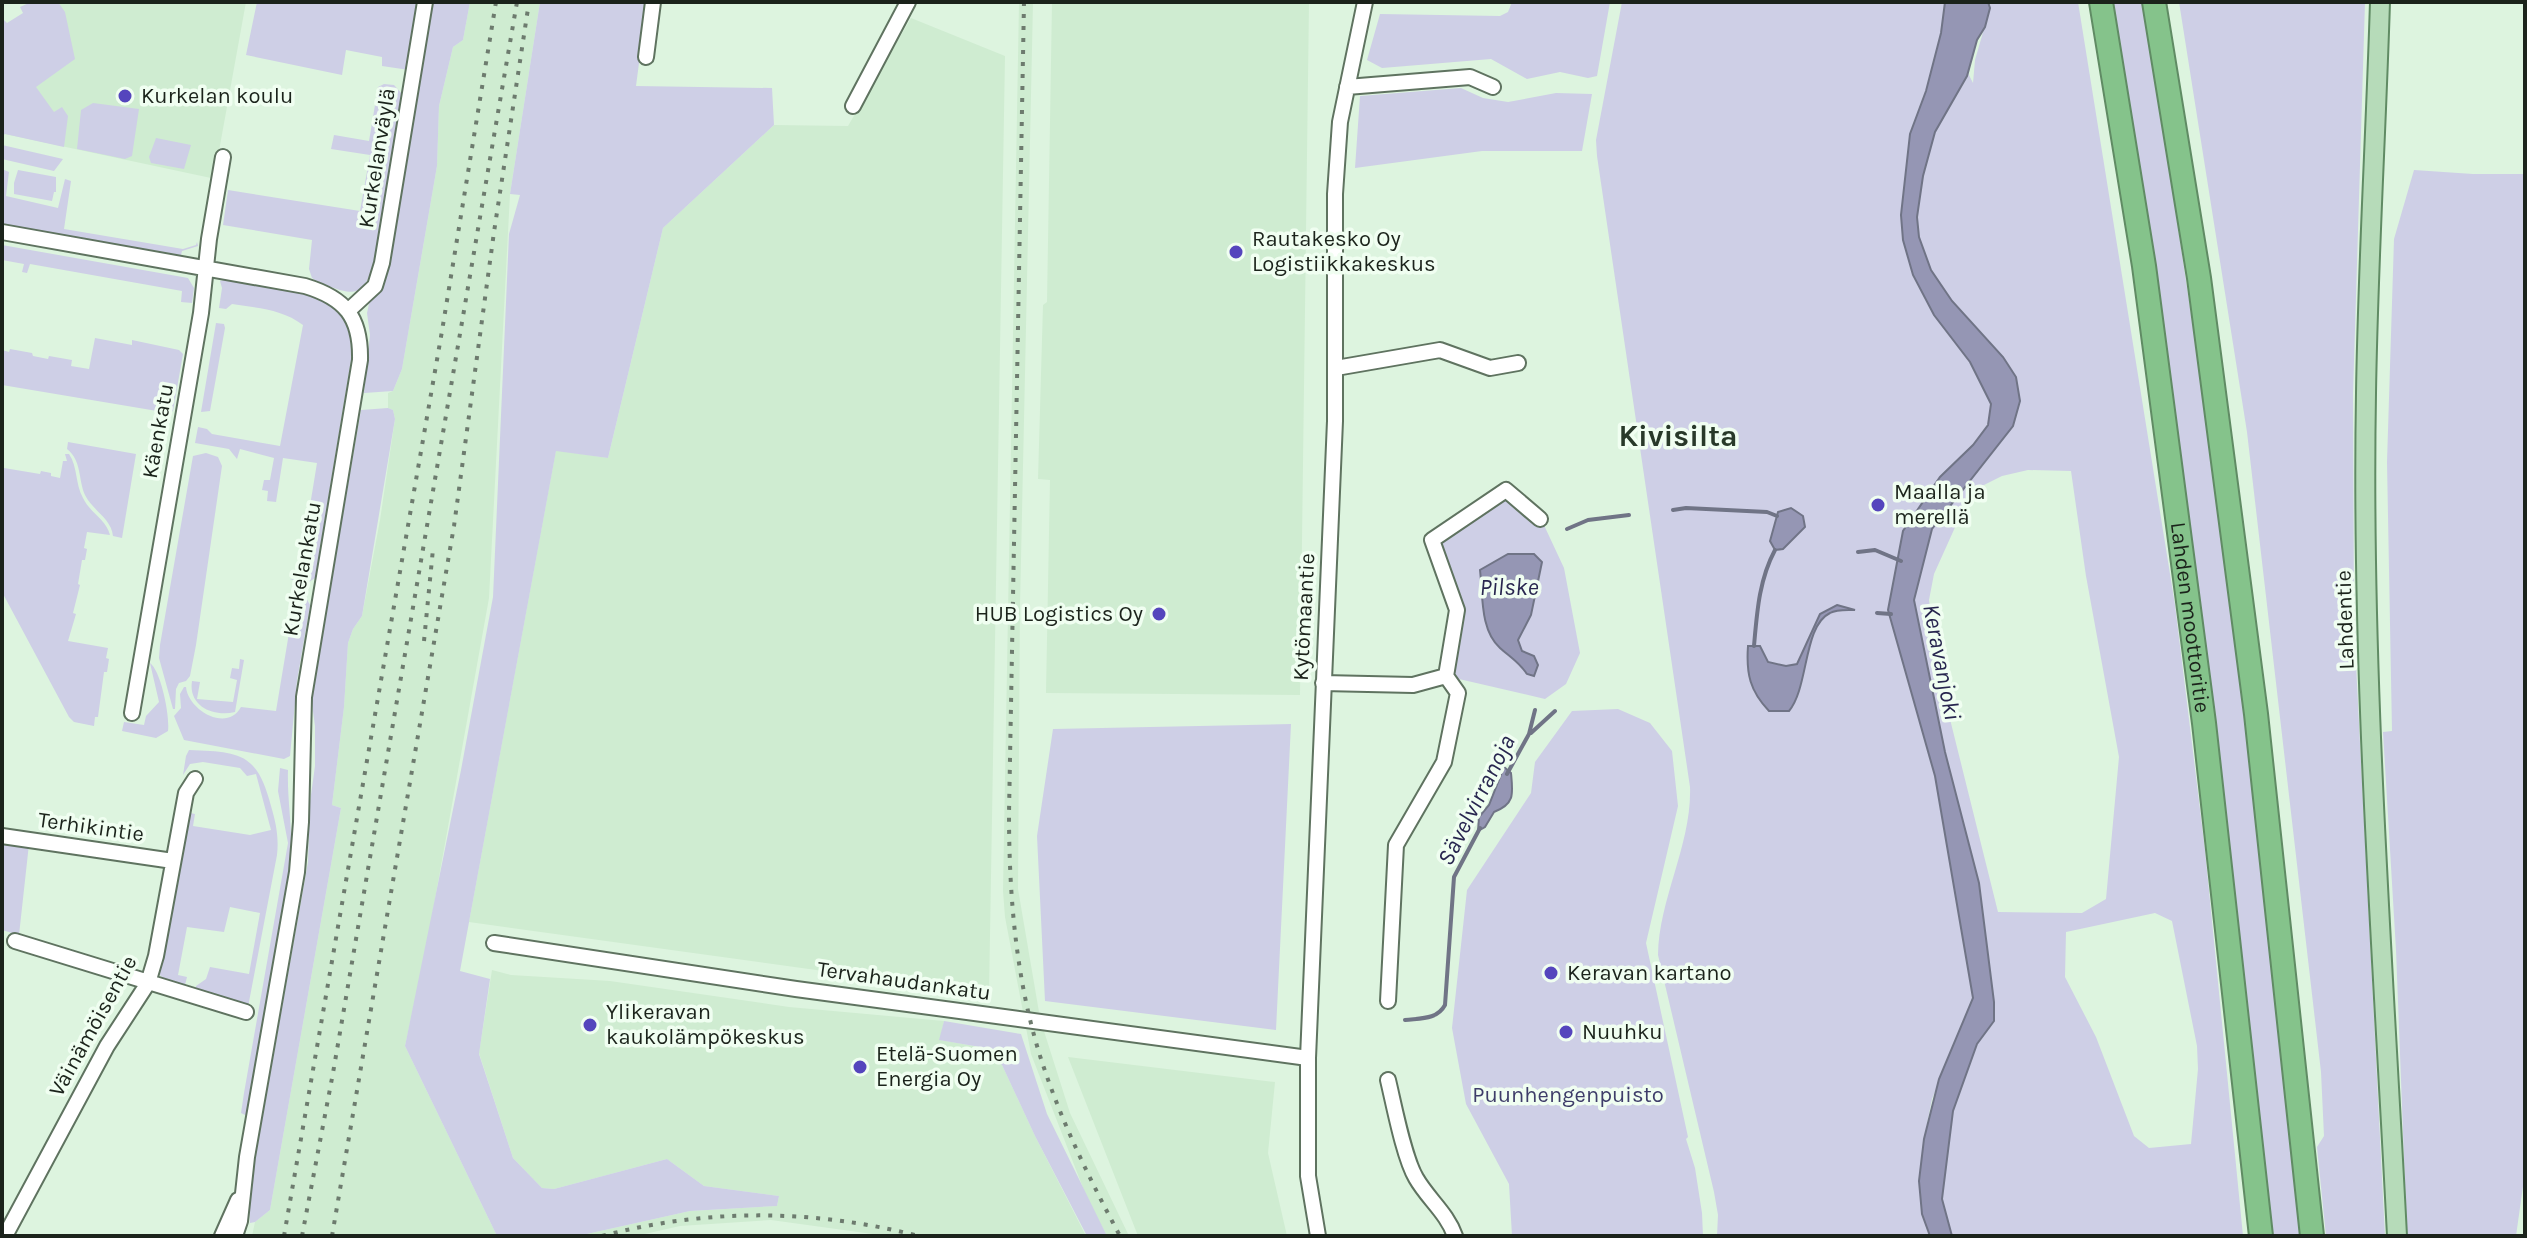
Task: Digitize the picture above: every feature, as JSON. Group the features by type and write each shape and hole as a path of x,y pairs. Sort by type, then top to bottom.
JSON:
{"highway":[{"name":"Lahden moottoritie","path":"2101,2 2144,266 2202,707 2261,1236"},
{"path":"2154,2 2199,278 2256,714 2312,1236"}],"main road":[{"name":"Lahdentie","path":"2380,2 2366,393 2367,576 2374,786 2397,1236"}],"street":[{"name":"Kurkelanväylä","path":"349,310 375,286 382,263 425,2"},
{"path":"646,57 653,2"},
{"path":"853,106 908,2"},
{"name":"Kytömaantie","path":"1318,1236 1308,1176 1308,1058 1336,368 1335,194 1340,122 1365,2"},
{"path":"1347,87 1470,77 1493,87"},
{"name":"Käenkatu","path":"132,713 201,313 223,157"},
{"path":"2,232 305,286 325,292 349,310"},
{"name":"Kurkelankatu","path":"235,1236 240,1221 242,1192 297,872 304,697 360,360 358,330 349,310"},
{"path":"1336,368 1440,350 1490,368 1518,363"},
{"path":"1388,1001 1396,845 1444,762 1458,693 1446,676 1457,610 1432,540 1506,490 1540,519"},
{"path":"1323,683 1413,685 1446,676"},
{"name":"Väinämöisentie","path":"5,1236 107,1046 148,983 156,956 186,793 195,779"},
{"name":"Terhikintie","path":"2,836 173,861"},
{"path":"15,941 246,1012"},
{"name":"Tervahaudankatu","path":"494,943 796,989 1308,1058"},
{"path":"1388,1080 1413,1175 1445,1216 1455,1236"},
{"name":"Kurkelankatu","path":"222,1236 242,1192"}],"shaded area":[{"name":"Kurkelan koulu","path":"58,2 246,2 215,173 211,178 5,134"},
{"path":"470,2 540,2 510,194 489,598 427,944 405,1046 497,1236 252,1236 255,1222 270,1210 341,808 332,805 348,643 362,616 380,520 395,419 393,410 388,408 388,393 393,391 402,369 437,166 439,106 453,47 463,40"},
{"path":"1019,2 1033,2 1020,606 1018,889 1039,1012 1034,1012 1037,1027 1043,1028 1070,1113 1129,1236 1107,1236 1087,1198 1031,1054 1005,917"},
{"path":"1052,2 1309,2 1300,695 1046,693 1050,480 1038,479 1043,305 1047,302"},
{"path":"911,18 1005,56 989,994 469,922 556,450 608,458 663,228 774,125 848,126"},
{"path":"492,970 511,975 610,981 789,1007 944,1021 940,1040 986,1048 1002,1065 1086,1236 887,1236 771,1220 680,1226 636,1236 578,1236 690,1211 777,1206 779,1196 704,1186 667,1159 554,1189 542,1188 513,1158 479,1053"},
{"path":"1068,1057 1275,1082 1268,1153 1287,1236 1138,1236"}],"green space":[{"path":"31,2 58,2 65,12 75,59 36,87 54,112 62,107 68,116 64,147 5,134 2,136 2,18 7,23 23,13 20,7"},
{"path":"257,2 421,2 409,70 382,66 382,57 346,50 342,75 246,55"},
{"path":"433,2 470,2 463,40 453,47 439,106 437,166 402,369 393,391 364,393 370,335 367,313 369,304 387,276"},
{"path":"540,2 647,2 636,86 772,88 774,125 663,228 608,458 556,451 460,971 490,979 479,1054 513,1158 542,1188 554,1189 667,1159 704,1186 779,1196 777,1206 690,1211 578,1236 497,1236 405,1046 493,597 509,234 520,195 510,194"},
{"path":"1512,2 1610,2 1597,76 1588,78 1560,72 1527,79 1491,59 1382,68 1367,60 1380,14 1500,16 1508,12"},
{"path":"1622,2 1945,2 1941,33 1926,91 1910,134 1901,215 1934,315 1970,362 1991,404 1988,424 1973,445 1940,477 1903,531 1888,609 1935,776 1973,998 1932,1099 1924,1139 1919,1181 1922,1214 1930,1236 1717,1236 1718,1215 1714,1192 1658,955 1664,913 1686,829 1690,787 1597,156 1596,140"},
{"path":"1988,2 2078,2 2175,605 2205,850 2243,1236 1952,1236 1942,1199 1953,1111 1977,1044 1994,1021 1994,1002 1979,883 1945,752 1914,600 1932,529 2013,426 2020,401 2016,377 2003,357 1952,302 1931,270 1919,237 1917,217 1923,176 1935,132 1968,73 1973,83 1975,60 1990,8","holes":["2028,470 2071,471 2086,576 2119,757 2106,899 2082,913 1998,912 1940,679 1929,600 1934,574 1966,503 1980,487 2002,476","2155,913 2172,921 2197,1046 2198,1069 2191,1144 2149,1148 2134,1136 2096,1037 2065,977 2066,932"]},
{"path":"2111,2 2144,2 2245,698 2303,1236 2269,1236"},
{"path":"2179,2 2365,2 2353,394 2354,625 2385,1236 2326,1236 2317,1147 2324,1136 2321,1072 2247,432"},
{"path":"394,85 403,95 375,263 368,280 360,289 349,292 312,278 309,269 312,240 223,225 228,190 360,211 370,155 331,149 334,135 369,141 378,87"},
{"path":"1461,88 1483,98 1508,102 1556,93 1592,94 1582,151 1482,151 1355,168 1360,96"},
{"path":"93,103 139,109 132,156 125,159 77,149 81,110"},
{"path":"156,138 191,145 184,169 151,163 149,157"},
{"path":"2,145 63,159 54,171 2,159"},
{"path":"2,169 9,172 6,196 58,208 65,179 71,181 64,229 183,249 197,242 198,246 182,251 181,255 2,224"},
{"path":"18,170 56,177 56,192 52,201 14,194"},
{"path":"2414,170 2525,174 2525,1172 2516,1236 2407,1236 2396,950 2383,732 2392,731 2387,462 2394,239"},
{"path":"2,245 188,278 194,288 192,303 181,302 182,291 30,264 27,273 22,272 24,264 2,260"},
{"path":"227,279 273,285 322,299 343,317 349,333 351,360 315,578 306,584 290,579 298,579 317,463 283,458 276,502 267,501 268,491 262,490 264,480 270,480 274,458 240,449 237,459 229,449 195,443 198,427 212,434 280,446 303,325 269,310 232,304 226,309 219,308 220,281"},
{"path":"216,323 224,324 225,328 210,411 201,412"},
{"path":"95,338 132,345 132,340 179,350 183,354 173,411 169,413 2,385 2,350 32,353 33,356 48,359 49,356 72,360 71,366 89,369"},
{"path":"361,410 393,410 395,419 362,616 348,643 332,805 341,808 270,1210 250,1223 249,1193 308,862 315,766 311,697"},
{"path":"68,442 136,454 122,538 113,536 109,524 85,495 77,465 67,449"},
{"path":"206,453 218,457 222,466 190,676 179,683 173,709 159,658 160,645 193,456"},
{"path":"65,454 72,459 83,498 110,535 87,532 84,548 87,549 85,560 82,560 73,613 76,614 68,641 108,648 107,672 104,672 94,726 74,722 69,717 2,592 2,464 4,468 40,474 41,471 60,478 63,461 67,461"},
{"path":"1506,490 1543,523 1564,568 1580,653 1566,684 1545,699 1446,676 1457,610 1432,540"},
{"path":"288,593 305,596 310,605 297,681 290,756 284,759 184,740 174,716 181,708 180,694 184,687 193,703 218,718 235,715 241,707 276,711 295,597"},
{"path":"240,659 244,660 235,712 218,713 198,703 192,681 200,682 197,699 233,702 237,680 230,678 232,668 239,669"},
{"path":"150,663 161,684 168,715 168,731 156,738 122,731 124,722 144,725 146,716 159,702"},
{"name":"Puunhengenpuisto","path":"1618,709 1650,723 1672,751 1678,806 1646,943 1686,1139 1695,1168 1703,1236 1512,1236 1509,1184 1466,1104 1452,1028 1467,890 1531,793 1535,762 1572,711"},
{"path":"1291,724 1276,1030 1045,1001 1037,836 1053,729"},
{"path":"189,750 234,755 253,766 266,788 274,818 277,855 248,1007 196,990 196,986 206,979 210,967 249,974 260,913 230,907 224,932 187,927 178,975 187,977 185,985 166,981 159,974 190,813 195,814 193,826 250,835 271,830 256,774 247,776 240,768 203,762 190,764 183,775"},
{"path":"280,768 288,770 291,861 245,1115 241,1113 244,1093 288,843 278,791"},
{"path":"2,841 29,844 19,935 2,930"},
{"path":"944,1021 1021,1034 1047,1114 1107,1236 1087,1236 1002,1065 986,1048 939,1040"}],"water":[{"path":"1945,2 1988,2 1990,8 1967,76 1935,132 1923,176 1917,217 1919,237 1931,270 1952,301 2003,357 2016,377 2020,401 2013,426 1932,529 1914,600 1945,752 1979,883 1994,1002 1994,1021 1977,1044 1953,1111 1942,1199 1952,1236 1930,1236 1922,1214 1919,1181 1924,1139 1939,1079 1973,998 1935,776 1888,610 1903,531 1940,477 1973,445 1988,425 1991,404 1970,362 1934,315 1913,275 1903,240 1901,215 1910,134 1926,91 1941,33"},
{"path":"1791,508 1803,516 1805,527 1783,549 1775,550 1770,541 1778,512"},
{"name":"Pilske","path":"1508,554 1534,554 1542,562 1531,615 1518,640 1522,651 1534,656 1538,665 1534,676 1527,674 1500,648 1486,622 1480,570"},
{"path":"1837,605 1855,610 1833,612 1821,620 1810,643 1800,687 1789,711 1769,711 1751,682 1748,646 1760,646 1768,662 1786,666 1797,664 1820,614"},
{"path":"1504,767 1511,773 1509,802 1494,812 1485,827 1478,831 1479,817 1489,805"}],"waterway":[{"path":"1673,510 1767,512 1777,516"},
{"path":"1567,529 1588,520 1629,515"},
{"path":"1754,646 1762,585 1775,550"},
{"path":"1858,552 1875,550 1901,561"},
{"path":"1877,613 1891,614"},
{"name":"Sävelvirranoja","path":"1507,774 1529,734 1535,710"},
{"path":"1531,733 1555,711"},
{"name":"Sävelvirranoja","path":"1405,1020 1433,1016 1445,1005 1454,877 1480,828"}],"railway":[{"path":"284,1236 442,331 496,2"},
{"path":"302,1236 333,1073 517,2"},
{"path":"332,1236 454,526 529,2"},
{"path":"1024,2 1010,876 1020,970 1042,1062 1077,1151 1120,1236"},
{"path":"424,641 433,549"},
{"path":"602,1236 681,1220 760,1215 840,1221 919,1236"}],"place":[{"name":"Kurkelan koulu","path":"125,96"},
{"name":"Rautakesko Oy Logistiikkakeskus","path":"1236,252"},
{"name":"Maalla ja merellä","path":"1878,505"},
{"name":"HUB Logistics Oy","path":"1159,614"},
{"name":"Keravan kartano","path":"1551,973"},
{"name":"Ylikeravan kaukolämpökeskus","path":"590,1025"},
{"name":"Nuuhku","path":"1566,1032"},
{"name":"Etelä-Suomen Energia Oy","path":"860,1067"}],"district":[{"name":"Kivisilta","path":"1678,436"}],"water label":[{"name":"Keravanjoki","path":"1942,662"}]}
